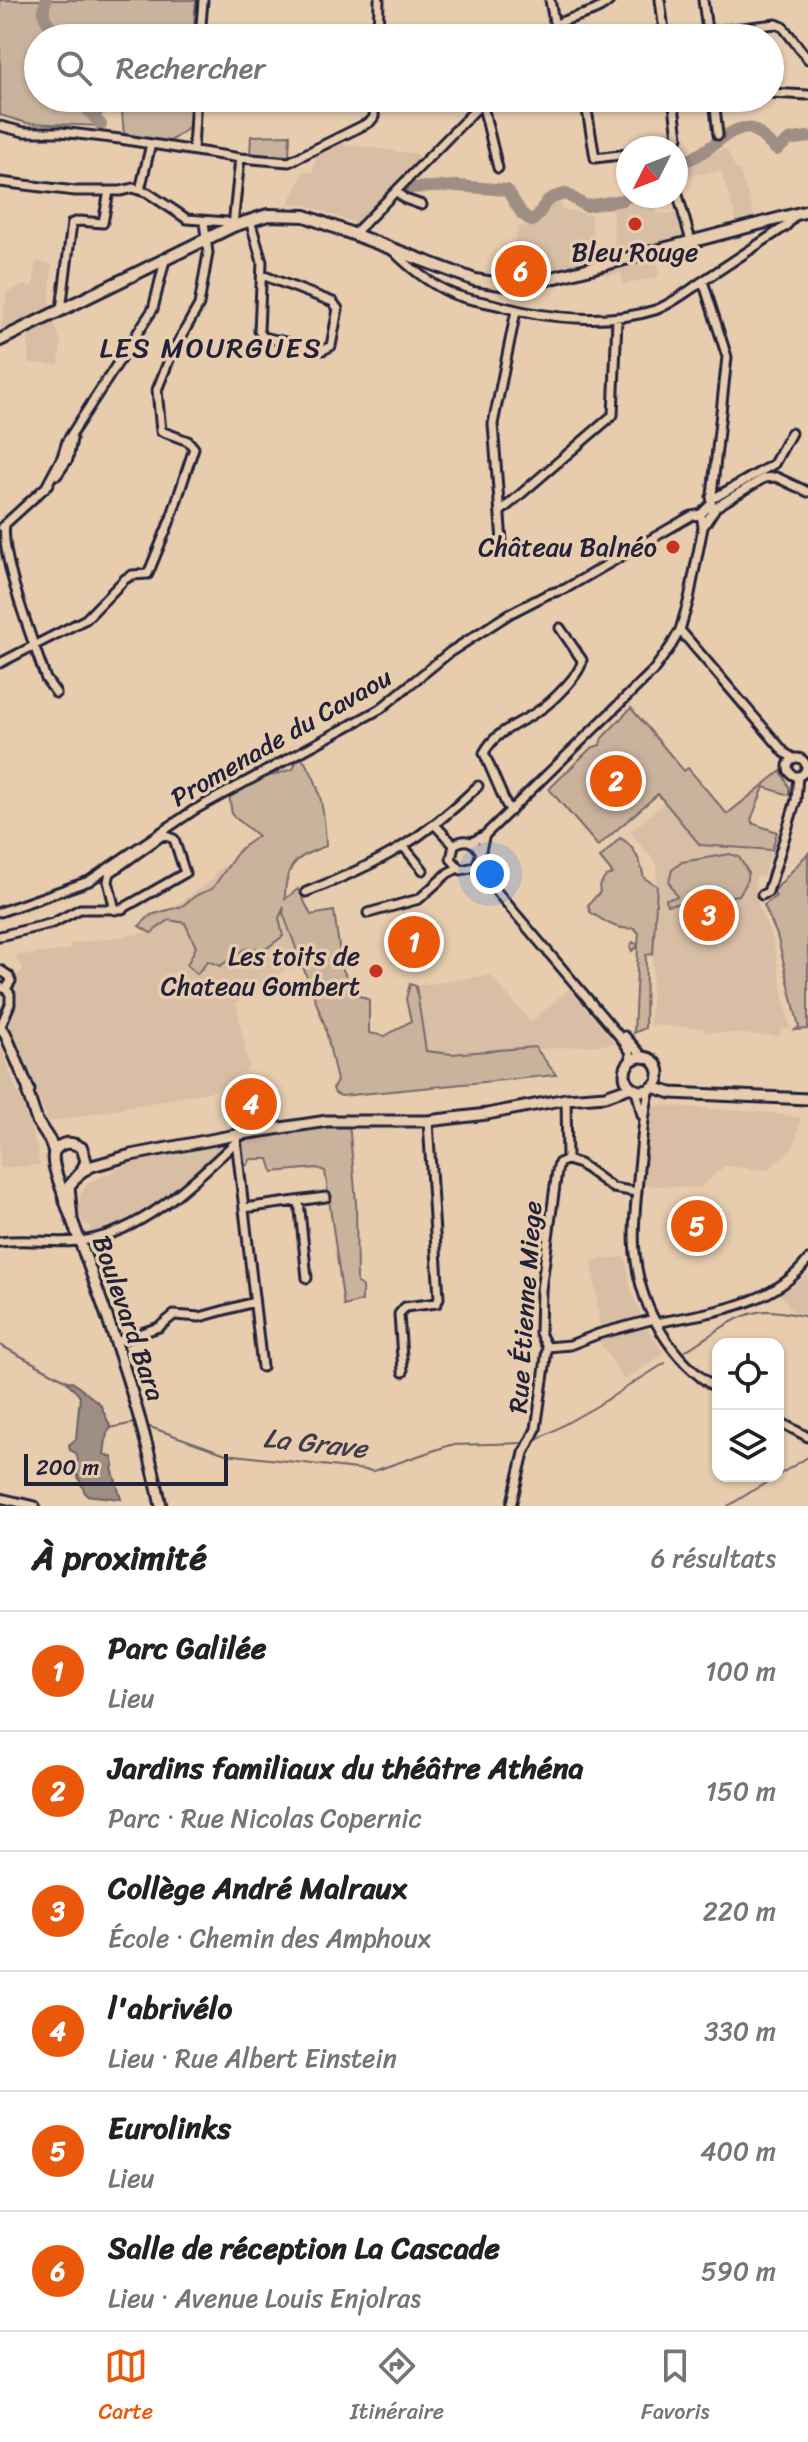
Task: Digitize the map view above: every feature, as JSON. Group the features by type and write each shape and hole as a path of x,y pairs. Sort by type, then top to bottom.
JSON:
{"main road":[{"path":"0,340 233,226 268,215 295,214 475,280 510,285 537,282 794,214"}],"street":[{"path":"201,24 203,0"},
{"path":"378,24 379,0"},
{"path":"550,0 555,24"},
{"path":"557,24 601,8 610,0"},
{"path":"660,0 663,24"},
{"path":"703,0 706,24"},
{"path":"784,28 808,59"},
{"path":"784,94 808,95"},
{"path":"193,149 195,112"},
{"path":"0,126 24,132 61,132 240,158 289,162 370,122 374,112"},
{"path":"354,234 472,112"},
{"path":"485,112 498,168"},
{"path":"587,112 595,158 616,155"},
{"path":"675,112 678,136"},
{"path":"716,112 718,135"},
{"path":"140,190 151,144"},
{"path":"0,182 75,191 140,190 178,215 204,222 227,222 233,226 240,158"},
{"path":"61,310 72,223 103,223 109,191"},
{"path":"396,191 405,199 422,205"},
{"path":"682,208 691,241"},
{"path":"778,230 794,214"},
{"path":"389,248 408,267 447,292 469,300 516,311 617,319 658,309 792,221 794,214"},
{"path":"250,220 262,262 259,331 263,337 323,350 331,346 336,305 262,275"},
{"path":"0,663 86,619 125,579 132,575 148,574 171,518 194,448 188,441 161,431 157,390 171,355 199,305 208,253 204,222"},
{"path":"56,693 46,679 34,645 9,563 3,527 46,487 68,459 75,429 153,309 165,260"},
{"path":"703,281 727,352 713,503"},
{"path":"502,542 493,424 516,311"},
{"path":"501,511 613,415 617,319"},
{"path":"455,865 451,854 454,845 463,841 472,842 485,835 653,671 680,630 703,527 716,497 774,464 791,433"},
{"path":"713,503 764,478 781,479 808,492"},
{"name":"Promenade du Cavaou","path":"0,912 89,881 194,810 380,709 450,652 509,614 565,589 691,516 701,514 713,503"},
{"path":"701,514 703,527"},
{"path":"0,550 9,563"},
{"path":"511,811 484,753 506,729 545,707 580,670 582,660 560,628"},
{"path":"680,630 785,753 793,758 806,759 806,769 798,776 796,800 768,892 762,895"},
{"path":"793,758 788,769 798,776"},
{"path":"306,892 368,867 404,847 436,826 478,786"},
{"path":"436,826 454,845"},
{"path":"0,936 53,923 80,909 115,910 133,903 185,873 174,839 163,835 110,873 108,881 115,910"},
{"path":"485,835 478,863 492,886 644,1058 656,1065 643,1129 635,1252 642,1288 655,1321 686,1365 712,1384"},
{"path":"472,842 479,850"},
{"path":"404,847 423,870"},
{"path":"471,869 478,863"},
{"path":"455,865 471,869 492,886"},
{"path":"368,913 419,899 455,865"},
{"path":"0,970 11,981 3,988 10,994 10,1004 1,1029 29,1090 37,1121 50,1141 54,1152 52,1161 59,1174 70,1177 92,1166 131,1155"},
{"path":"590,999 628,1048 631,1062"},
{"path":"643,1129 627,1067 631,1062 644,1058"},
{"path":"37,1121 66,1143 77,1145 85,1154 96,1157 131,1155 327,1121 428,1121 542,1100 578,1098 631,1085 654,1085 671,1093 808,1099"},
{"path":"566,1099 567,1160 580,1164 613,1188 637,1192"},
{"path":"403,1372 399,1314 405,1307 437,1303 439,1298 428,1121"},
{"path":"236,1138 262,1367"},
{"path":"0,1242 79,1241 118,1230 150,1214 236,1138"},
{"path":"54,1152 66,1143"},
{"path":"79,1174 85,1167 85,1154"},
{"name":"Rue Étienne Miege","path":"511,1506 524,1453 536,1429 547,1347 540,1333 541,1290 557,1171 559,1163 567,1160"},
{"name":"Boulevard Bara","path":"59,1174 150,1449 160,1506"},
{"name":"Boulevard Bara","path":"72,1219 68,1191 79,1174"},
{"path":"244,1208 326,1197"},
{"path":"299,1201 307,1278"},
{"path":"547,1347 570,1345 598,1334 742,1305 787,1281 808,1260"},
{"path":"115,1342 159,1327 174,1315 200,1317 254,1302"},
{"path":"784,1424 808,1437"},
{"path":"0,1498 34,1506"}],"shaded area":[{"path":"0,0 196,0 194,24 24,24 24,112 122,112 100,113 102,126 27,123 0,115"},
{"path":"122,112 190,112 190,127 169,142 124,135"},
{"path":"290,135 289,156 250,154 251,136"},
{"path":"340,137 341,144 418,154 418,162 357,224 306,205 289,203 304,171 313,172 317,151"},
{"path":"726,149 736,169 739,169 755,218 737,222 721,171 688,173 688,163 703,154"},
{"path":"560,200 561,209 591,215 596,261 527,279 510,280 518,227 540,221 549,202"},
{"path":"612,206 655,208 657,214 681,213 687,236 612,256 611,245 615,244"},
{"path":"657,256 659,277 623,284 621,273 606,277 605,270"},
{"path":"36,262 52,264 49,310 61,342 59,365 28,363 29,320 0,334 7,293 23,285 33,286"},
{"path":"631,708 684,771 688,768 727,814 781,771 789,787 789,795 764,787 751,820 777,832 772,850 700,845 658,794 598,846 549,789 591,748 600,745 602,738"},
{"path":"299,756 317,786 326,846 294,864 287,878 285,899 298,889 311,915 334,911 342,968 355,994 369,1000 369,1033 385,1036 411,1021 406,999 410,984 416,986 426,1051 452,1054 535,1047 556,1075 341,1096 333,1088 337,1081 325,1026 283,913 284,907 279,918 283,936 267,948 245,949 220,966 208,961 197,974 187,965 196,947 185,923 169,920 151,933 139,926 151,915 182,906 212,889 240,849 258,836 232,815 229,793 253,781 293,769"},
{"path":"665,802 700,845 772,850 763,877 756,876 755,887 758,904 773,941 790,1029 781,1029 780,1036 650,1025 657,864 630,832"},
{"path":"620,838 636,855 644,878 657,886 653,954 646,955 645,1028 634,1033 638,946 632,951 630,946 633,942 638,945 639,933 634,928 616,927 606,922 590,912 588,905 600,892 599,886 606,876 613,874 600,858"},
{"path":"258,848 305,970 286,969 236,1003 249,1068 213,1091 49,1122 7,1027 17,1000 14,977 24,970 15,956 69,950 70,944 143,933 215,878 214,872"},
{"path":"808,853 808,1029 795,1030 799,1027 777,935 764,905 776,896 773,892"},
{"path":"730,854 739,857 748,872 746,884 739,895 667,905 666,899 677,897 669,882 672,870 682,862"},
{"path":"490,975 531,1022 569,989 616,1044 452,1054 426,1051 416,986"},
{"path":"0,1045 29,1123 40,1165 0,1168"},
{"path":"658,1105 801,1118 794,1146 768,1170 724,1166 700,1188 644,1185 651,1110"},
{"path":"349,1122 356,1202 357,1283 362,1286 362,1301 344,1306 325,1171 317,1168 273,1172 269,1159 251,1159 247,1165 239,1166 236,1135"},
{"path":"217,1145 221,1151 216,1157 155,1207 110,1231 89,1236 89,1224 84,1225 78,1209 80,1195 89,1183 138,1160"},
{"path":"625,1257 631,1288 641,1315 600,1327 592,1261"},
{"path":"808,1274 808,1314 793,1312 780,1293"},
{"path":"647,1328 664,1354 624,1380 598,1339"},
{"path":"71,1381 100,1404 111,1428 107,1433 104,1454 112,1457 121,1499 86,1495 73,1465 78,1460 69,1445 76,1439 80,1396 67,1382"}],"waterway":[{"path":"46,0 44,12 49,24"},
{"path":"90,112 101,125"},
{"path":"688,160 743,128 752,129 777,150 789,140 808,137"},
{"path":"407,188 458,186 507,190 522,214 532,221 547,202 557,196 566,194 586,206 616,201"},
{"name":"La Grave","path":"685,1351 729,1323 758,1312 783,1312 808,1317"},
{"name":"La Grave","path":"0,1345 69,1382"},
{"name":"La Grave","path":"535,1441 665,1363"},
{"name":"La Grave","path":"110,1428 134,1423"},
{"name":"La Grave","path":"150,1427 226,1454 374,1471 450,1445 524,1443"},
{"path":"728,1506 808,1457"}],"place":[{"name":"Bleu Rouge","path":"635,224"},
{"name":"Salle de réception La Cascade","path":"521,271"},
{"name":"Château Balnéo","path":"673,547"},
{"name":"Jardins familiaux du théâtre Athéna","path":"616,781"},
{"name":"Collège André Malraux","path":"709,915"},
{"name":"Parc Galilée","path":"414,942"},
{"name":"Les toits de Chateau Gombert","path":"376,971"},
{"name":"l'abrivélo","path":"251,1104"},
{"name":"Eurolinks","path":"697,1226"}],"district":[{"name":"LES MOURGUES","path":"211,347"}]}
